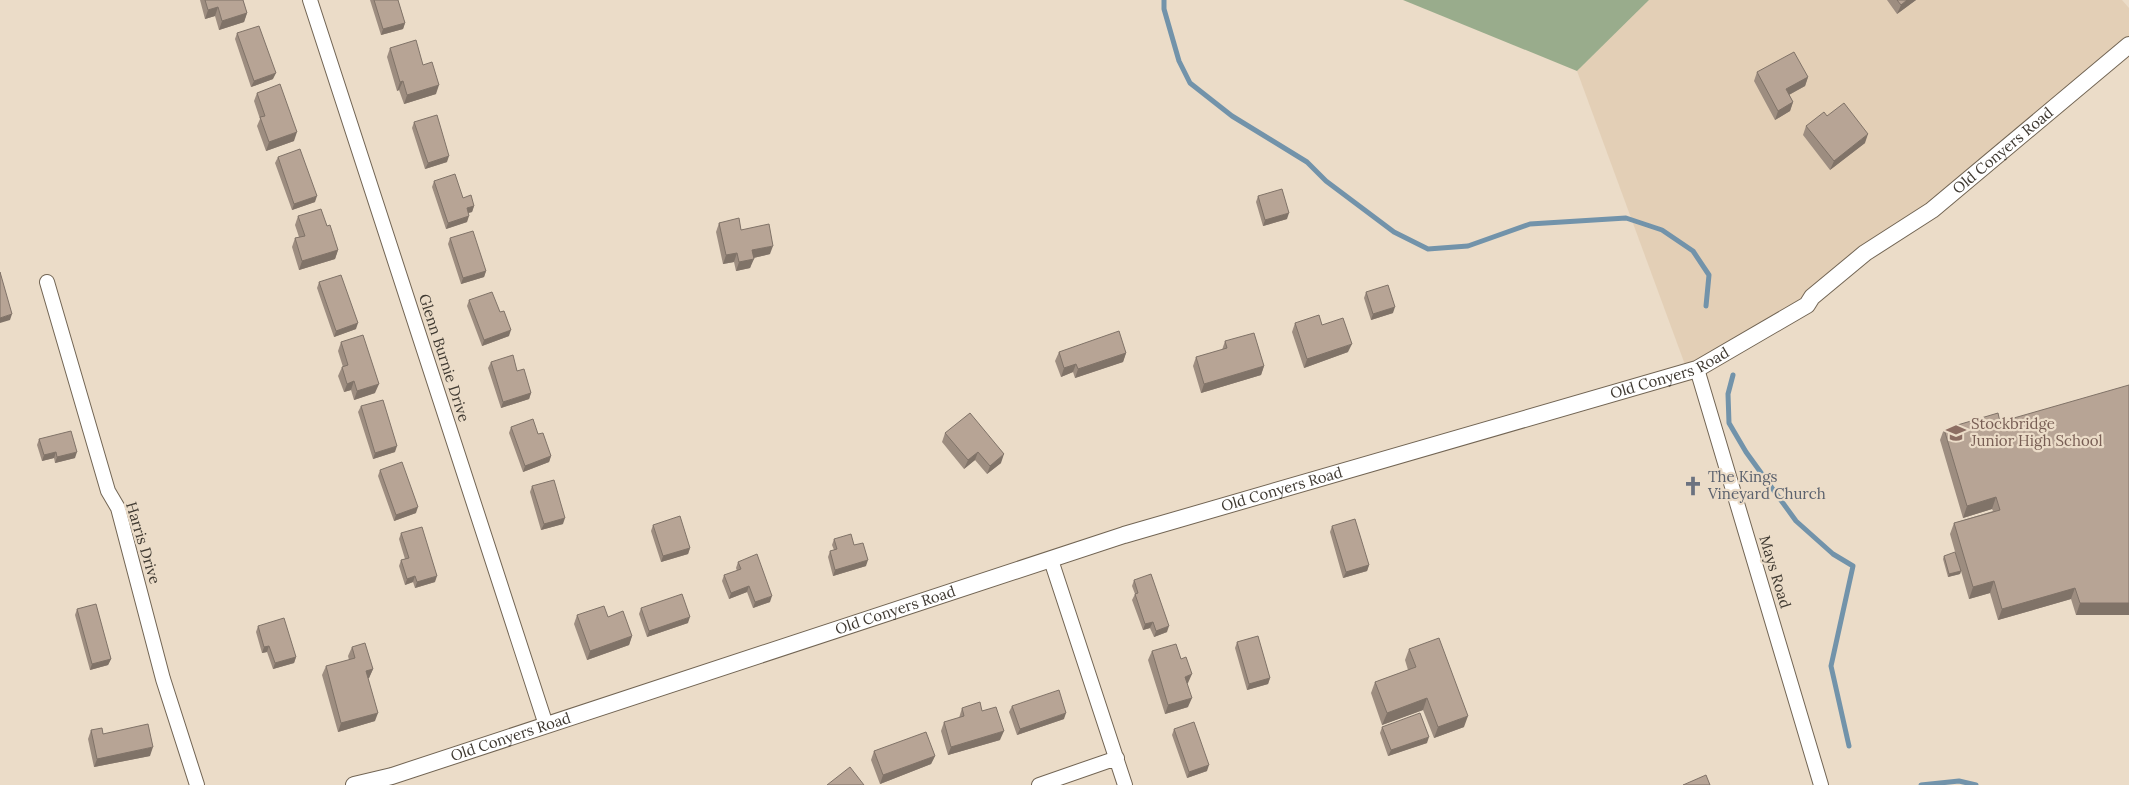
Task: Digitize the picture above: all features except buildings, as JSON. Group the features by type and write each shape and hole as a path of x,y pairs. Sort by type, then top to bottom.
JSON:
{"street":[{"name":"Glenn Burnie Drive","path":"310,0 546,725"},
{"name":"Old Conyers Road","path":"354,785 392,776 1133,532 1697,369 1807,305 1812,296 1865,253 1932,210 2129,45"},
{"name":"Harris Drive","path":"47,282 108,491 118,508 163,679 197,785"},
{"name":"Mays Road","path":"1697,369 1821,785"},
{"path":"1051,560 1125,785"},
{"path":"1039,785 1117,758"}],"shaded area":[{"path":"1649,0 2122,0 2129,8 2129,50 1806,305 1691,381 1577,71"}],"green space":[{"path":"1403,0 1649,0 1577,71"}],"waterway":[{"path":"1164,0 1164,9 1179,61 1190,83 1232,116 1307,162 1326,181 1394,232 1428,249 1468,246 1530,224 1626,218 1662,230 1693,251 1709,275 1706,306"},
{"path":"1733,375 1728,394 1729,423 1746,452 1796,521 1833,554 1853,566 1831,666 1849,746"},
{"path":"1921,785 1959,781 1976,785"}],"place":[{"name":"Stockbridge Junior High School","path":"1956,433"},
{"name":"The Kings Vineyard Church","path":"1693,486"}]}
